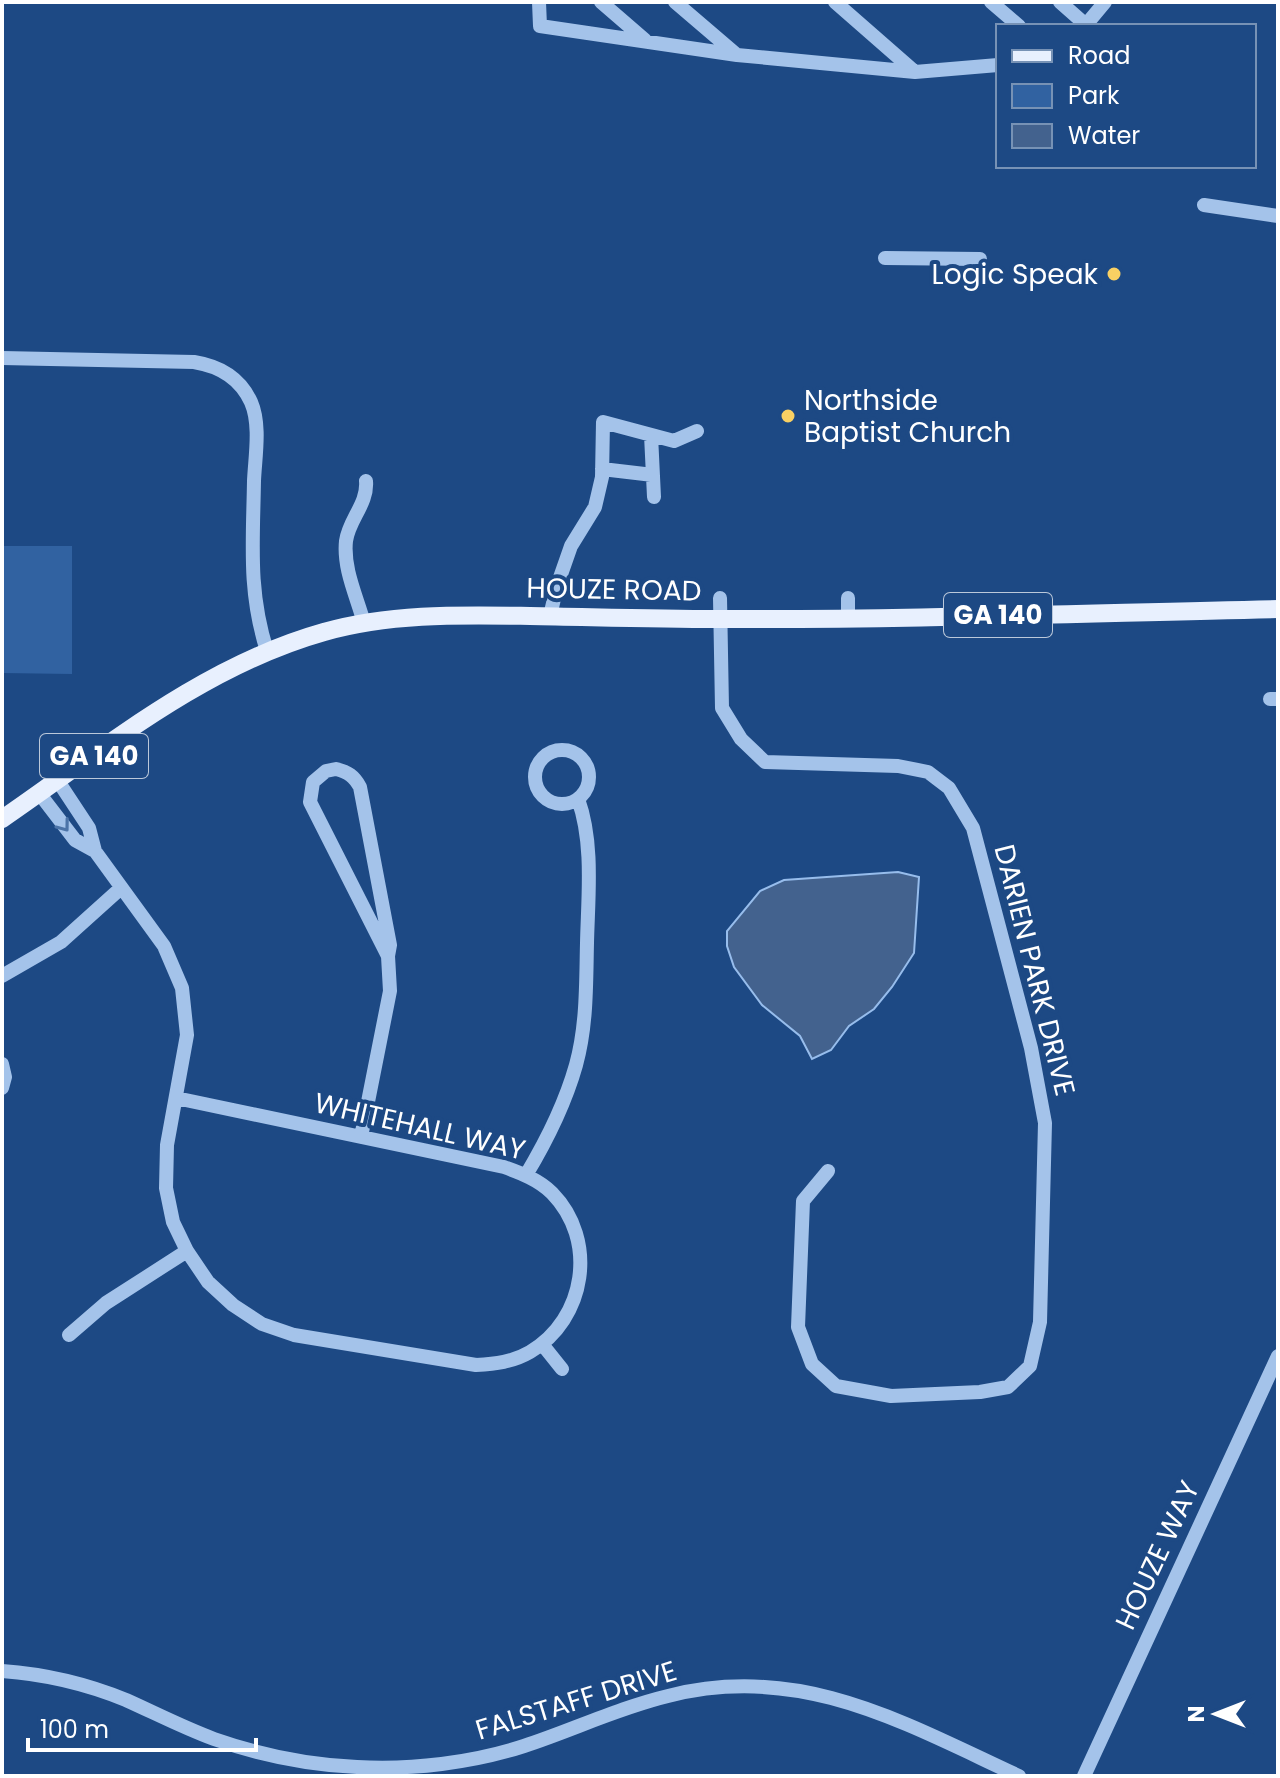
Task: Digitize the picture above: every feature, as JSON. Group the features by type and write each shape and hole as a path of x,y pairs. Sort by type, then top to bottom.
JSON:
{"main road":[{"name":"HOUZE ROAD","path":"2,819 185,694 225,671 267,651 364,623 445,615 718,619 1278,609"}],"street":[{"path":"539,2 540,26 737,55 915,72 996,65"},
{"path":"601,2 645,40"},
{"path":"675,2 737,55"},
{"path":"835,2 915,72"},
{"path":"991,2 1017,24"},
{"path":"1060,2 1085,24"},
{"path":"1087,24 1105,2"},
{"path":"1204,205 1278,216"},
{"path":"885,258 980,259"},
{"path":"2,358 194,362 221,370 234,378 248,397 255,418 252,585 257,619 267,651"},
{"path":"550,616 571,546 595,507 602,469 603,422 674,441 697,431"},
{"path":"651,435 654,497"},
{"path":"602,469 653,475"},
{"path":"364,623 349,577 346,543 352,521 365,496 366,481"},
{"name":"DARIEN PARK DRIVE","path":"720,598 722,708 741,739 765,762 898,766 928,772 949,788 973,828 1031,1048 1045,1123 1040,1322 1030,1366 1008,1387 980,1392 891,1396 836,1386 812,1364 798,1327 803,1201 828,1171"},
{"path":"848,598 848,618"},
{"path":"361,1137 390,991 390,945 360,787 346,771 326,771 313,782 310,802 388,956"},
{"path":"58,781 89,828 95,851"},
{"path":"39,793 75,840 95,851"},
{"path":"526,1175 552,1130 577,1063 585,1017 588,886 585,818 578,799"},
{"name":"WHITEHALL WAY","path":"95,851 164,946 182,988 187,1035 167,1145 166,1188 173,1222 187,1251 208,1282 233,1305 262,1324 294,1335 476,1365 511,1360 542,1344 560,1326 572,1305 580,1280 581,1258 576,1232 566,1210 550,1192 526,1175 504,1167 176,1098"},
{"path":"2,976 61,942 121,888"},
{"path":"2,1064 5,1077 2,1088"},
{"path":"69,1335 106,1303 187,1251"},
{"path":"542,1344 562,1369"},
{"name":"HOUZE WAY","path":"1084,1776 1278,1356"},
{"name":"FALSTAFF DRIVE","path":"2,1671 77,1683 212,1738 283,1758 356,1767 436,1770 523,1746 671,1695 718,1687 767,1686 821,1693 873,1709 1019,1776"}],"green space":[{"path":"2,546 72,546 72,674 2,673"}],"water":[{"path":"898,872 919,877 914,953 874,1009 849,1026 831,1050 812,1059 800,1036 762,1005 734,967 727,946 727,931 760,891 784,880"}],"place":[{"name":"Logic Speak","path":"1114,274"},
{"name":"Northside Baptist Church","path":"788,416"}]}
